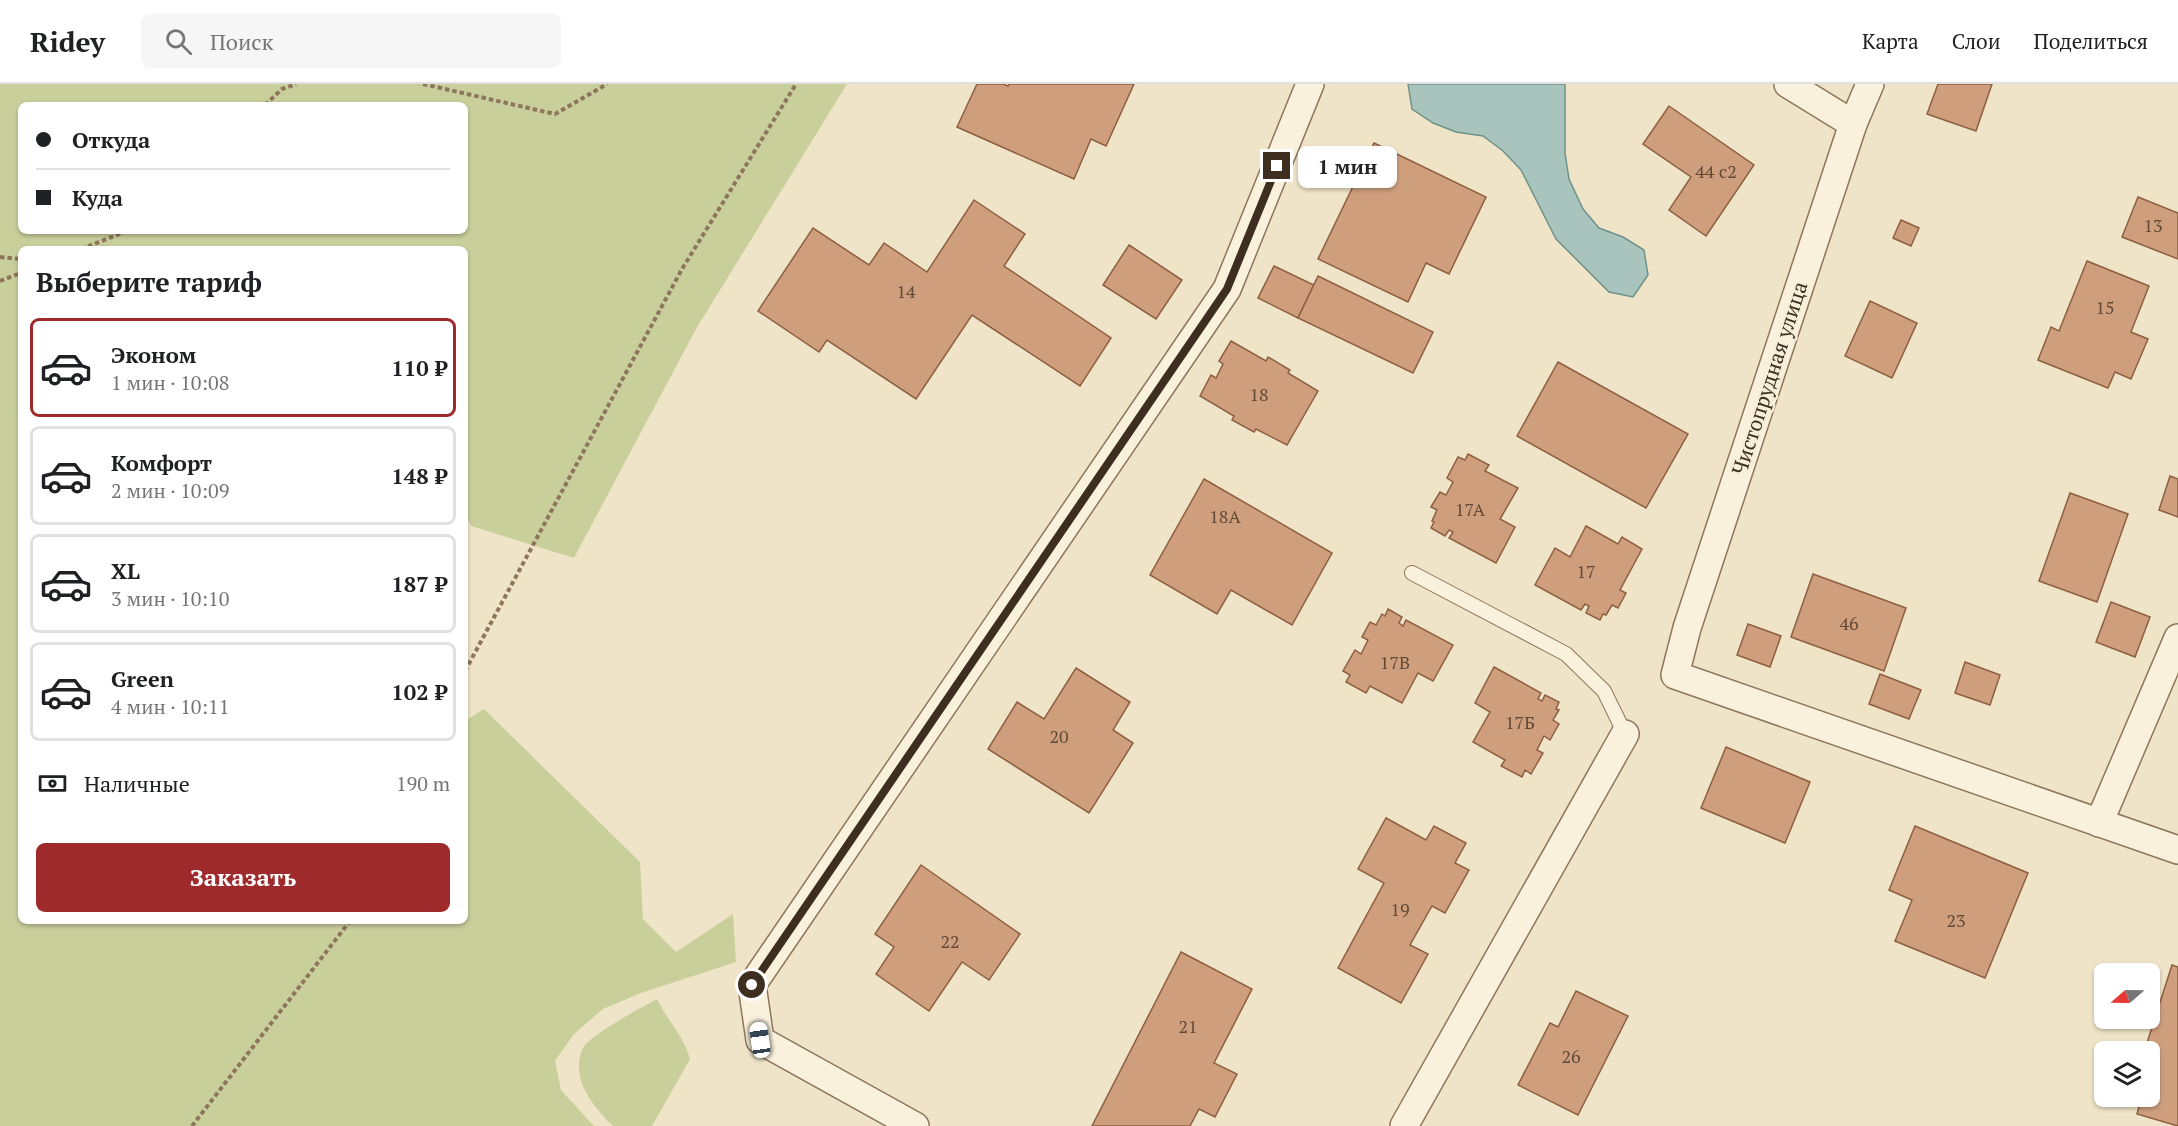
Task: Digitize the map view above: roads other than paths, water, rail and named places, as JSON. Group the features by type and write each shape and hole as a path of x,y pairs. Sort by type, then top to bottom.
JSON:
{"street":[{"path":"915,1126 760,1040 752,985 1227,289 1310,84"},
{"path":"1788,84 1853,124"},
{"name":"Чистопрудная улица","path":"1870,84 1853,124 1691,617 1675,675 2099,823"},
{"path":"2178,638 2099,823 2178,850"},
{"path":"1404,1126 1625,734"}],"lane":[{"path":"1412,573 1566,654 1604,691 1625,734"}],"water":[{"path":"1408,84 1565,84 1565,153 1569,179 1583,209 1599,228 1623,237 1644,250 1648,275 1633,297 1609,292 1556,239 1521,170 1503,151 1483,136 1456,132 1433,123 1412,109"}]}
